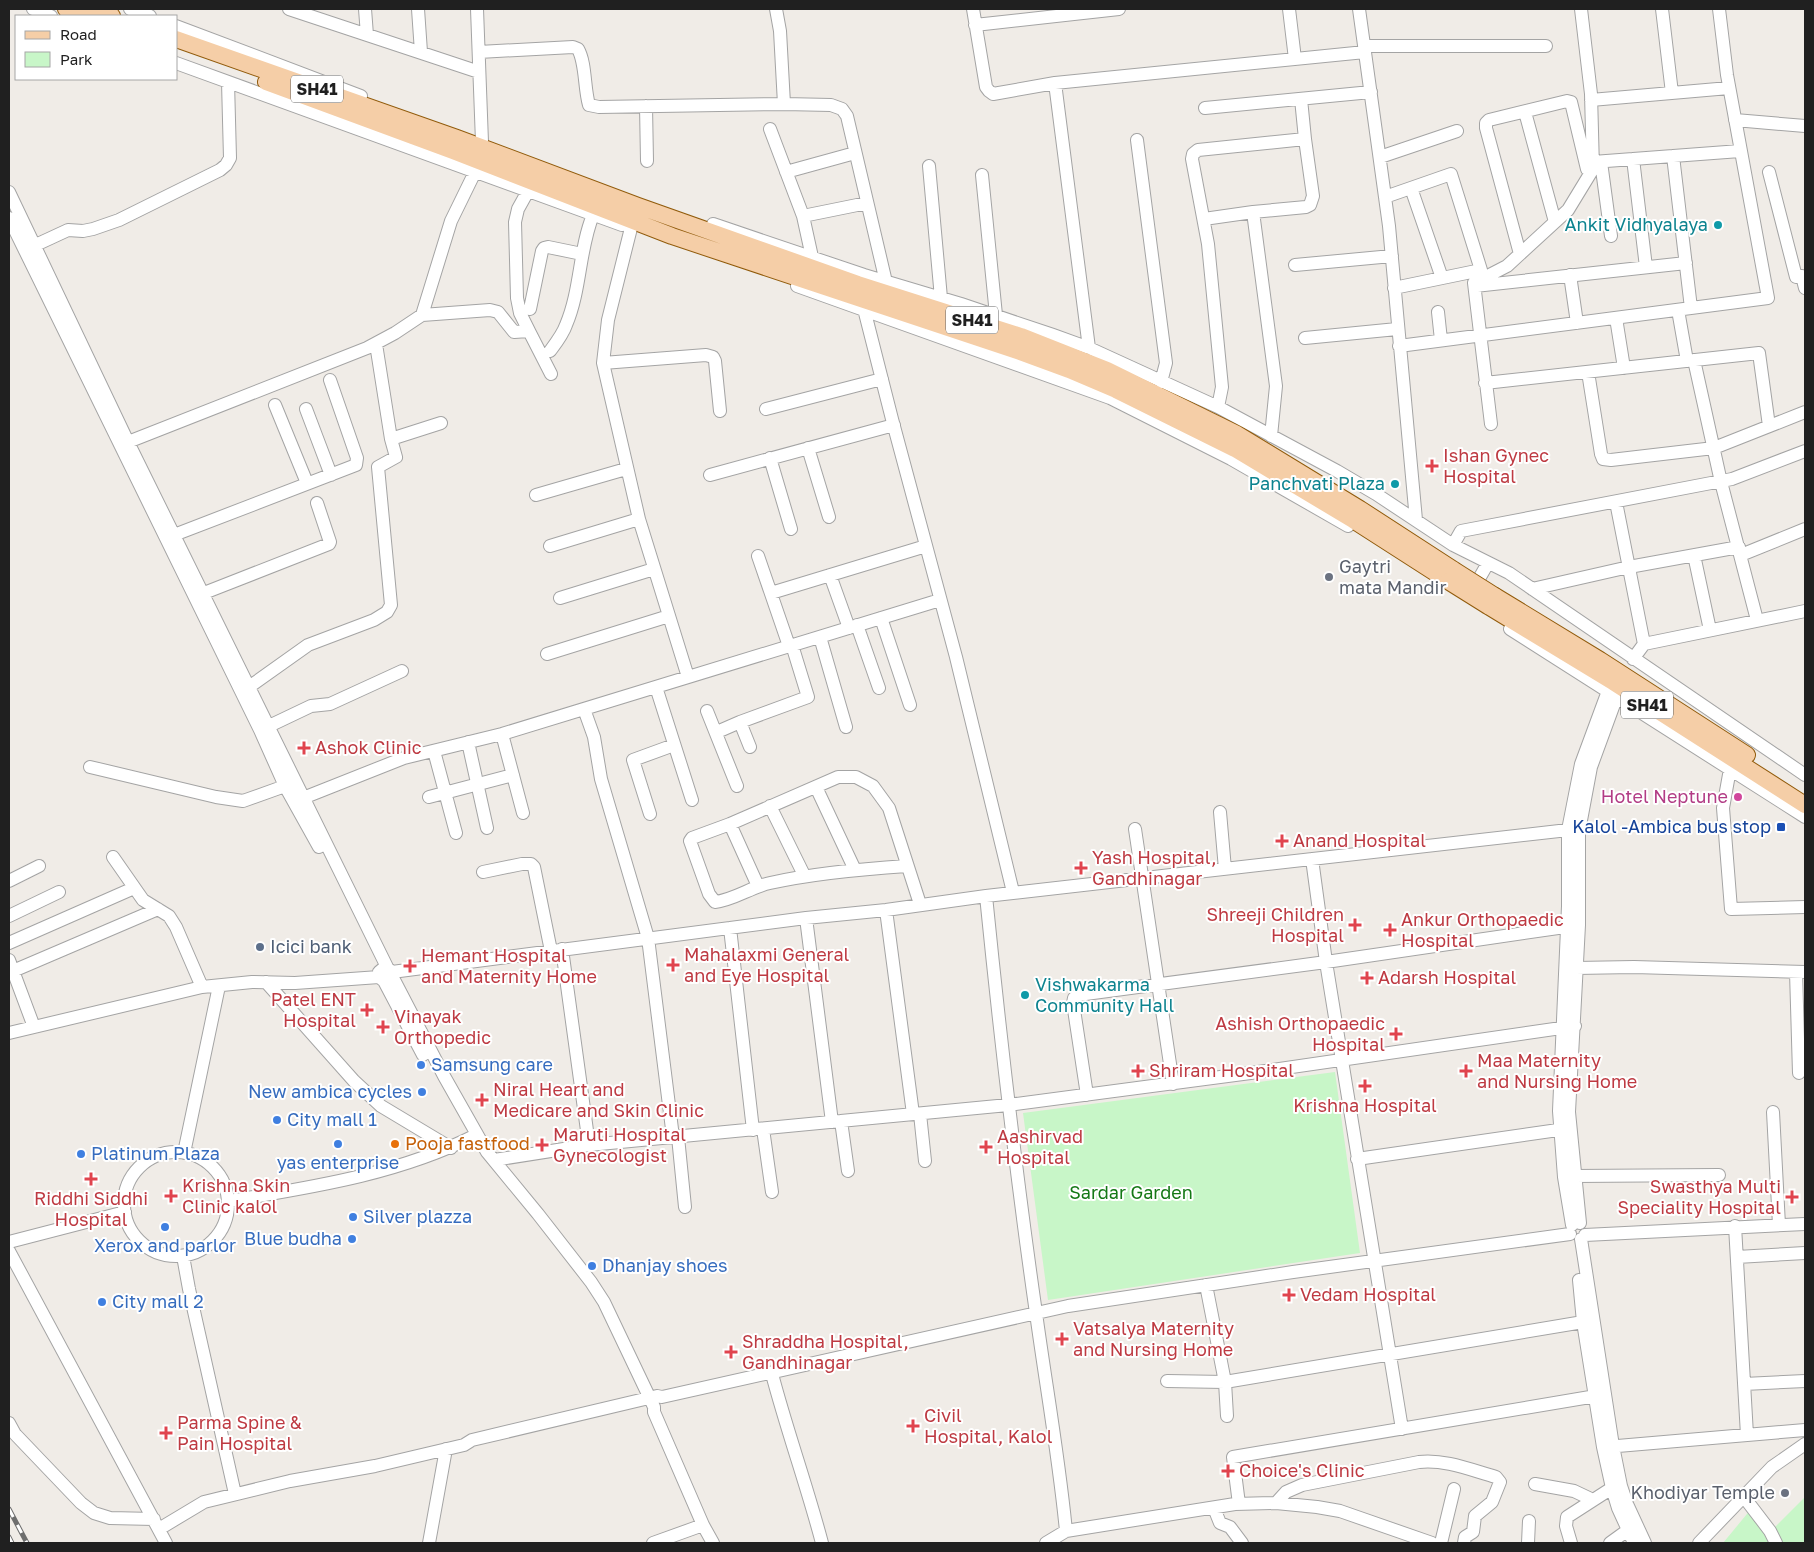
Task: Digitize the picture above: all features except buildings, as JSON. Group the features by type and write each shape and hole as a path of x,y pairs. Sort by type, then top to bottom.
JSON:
{"main road":[{"path":"66,9 81,15"},
{"path":"93,9 109,15"},
{"name":"SH41","path":"178,40 455,145"},
{"name":"SH41","path":"178,52 647,210 858,284 1021,336 1107,370 1237,434 1360,508 1451,576 1805,805"},
{"name":"SH41","path":"1492,601 1600,660 1805,793"}],"street":[{"path":"32,9 48,15"},
{"path":"130,9 147,15"},
{"path":"288,9 311,13 367,35 479,72"},
{"path":"365,9 367,35"},
{"path":"418,9 421,52"},
{"path":"477,9 482,142"},
{"path":"776,9 780,31 784,104"},
{"path":"973,9 974,25 986,87 993,94 1056,83 1296,59 1365,49 1546,46"},
{"path":"974,25 1119,9"},
{"path":"1289,9 1296,59"},
{"path":"1359,9 1392,256 1416,520"},
{"path":"1581,9 1597,162 1611,236"},
{"path":"1662,9 1672,93"},
{"path":"1399,346 1768,298 1729,88 1719,9"},
{"path":"178,27 637,199 1089,348 1218,407 1361,485 1453,545 1509,573 1805,775"},
{"path":"479,52 573,47 578,49 581,55 585,93 589,105 599,107 784,104 831,105 842,109 846,116 886,282"},
{"path":"178,64 631,228 1110,398 1240,464 1348,526 1805,817"},
{"path":"29,248 68,230 93,229 118,220 220,170 226,165 230,158 228,82"},
{"path":"1056,83 1089,348"},
{"path":"1591,100 1729,88"},
{"path":"1206,108 1371,92"},
{"path":"1204,219 1310,205 1313,196 1301,99"},
{"path":"1520,254 1486,123 1489,120 1567,101 1571,102 1589,176"},
{"path":"646,106 646,161"},
{"path":"1525,112 1555,222"},
{"path":"1735,120 1805,126"},
{"path":"770,129 803,216 812,258"},
{"path":"1380,157 1457,131"},
{"path":"1218,407 1222,387 1204,219 1192,159 1194,152 1198,150 1305,139"},
{"path":"1137,140 1166,362 1161,382"},
{"path":"1597,162 1740,151"},
{"path":"786,172 855,153"},
{"path":"1673,156 1691,308"},
{"path":"1633,159 1646,267"},
{"path":"1491,424 1474,282 1507,266 1568,210 1597,162"},
{"path":"929,166 941,298"},
{"path":"422,315 451,220 475,172"},
{"path":"1768,172 1796,277 1802,276 1805,288"},
{"path":"1385,197 1451,174 1481,270 1394,288"},
{"path":"982,175 996,316"},
{"path":"1411,188 1442,278"},
{"path":"528,191 518,208 516,222 517,298 520,313 551,374"},
{"path":"9,192 29,248 286,786 473,1137 481,1156 593,1299 651,1403"},
{"path":"803,216 867,203"},
{"path":"1253,212 1276,386 1272,436"},
{"path":"550,351 567,324 582,254 593,214"},
{"path":"10,222 29,248 204,593 386,974"},
{"path":"631,228 608,320 603,363 639,519 688,677"},
{"path":"530,308 544,248 548,247 582,254"},
{"path":"1295,265 1392,256"},
{"path":"1474,286 1686,263"},
{"path":"1570,275 1577,323"},
{"path":"128,442 376,344 422,315 494,310 498,312 514,332 529,331"},
{"path":"864,310 940,600 1013,892"},
{"path":"1678,310 1757,620"},
{"path":"1438,312 1441,340"},
{"path":"1616,318 1624,368"},
{"path":"1305,338 1398,329"},
{"path":"249,687 308,645 374,620 387,612 391,605 377,471 380,465 396,458 391,439 376,344"},
{"path":"1485,383 1759,354 1769,426"},
{"path":"603,363 713,357 720,411"},
{"path":"1588,372 1603,459 1610,460 1714,448 1805,412"},
{"path":"766,409 882,379"},
{"path":"174,535 307,483 351,468 357,463 330,380"},
{"path":"275,405 307,483"},
{"path":"306,409 331,475"},
{"path":"391,439 441,423"},
{"path":"710,474 894,425"},
{"path":"808,448 829,516"},
{"path":"1453,545 1461,531 1721,482 1805,451"},
{"path":"770,458 791,529"},
{"path":"536,495 626,469"},
{"path":"1616,502 1644,644"},
{"path":"204,593 329,544 330,542 316,503"},
{"path":"550,546 639,519"},
{"path":"1532,589 1629,567 1694,555 1740,551 1804,534"},
{"path":"771,593 926,546"},
{"path":"1694,555 1710,630"},
{"path":"717,732 808,697 758,556"},
{"path":"1466,601 1488,563"},
{"path":"560,598 654,569"},
{"path":"830,575 879,688"},
{"path":"303,798 404,758 502,734 940,600"},
{"path":"1633,659 1644,644 1805,610"},
{"path":"547,654 669,616"},
{"path":"881,618 910,705"},
{"path":"820,637 846,727"},
{"path":"269,726 311,706 330,704 402,672"},
{"path":"656,687 692,800"},
{"path":"1612,693 1573,830 1573,925 1564,1129 1564,1178 1578,1232 1612,1488 1634,1543"},
{"path":"584,709 594,737 602,779 648,938 685,1207"},
{"path":"708,711 737,786"},
{"path":"740,722 750,747"},
{"path":"502,734 523,813"},
{"path":"468,742 487,828"},
{"path":"650,814 632,760 674,745"},
{"path":"434,751 456,833"},
{"path":"90,768 216,797 243,801 286,786"},
{"path":"1730,769 1723,808 1731,909 1805,908"},
{"path":"429,797 513,774"},
{"path":"907,866 804,876 758,886 726,900 715,902 709,894 690,841 692,838 838,778 856,777 873,786 888,808 920,904"},
{"path":"816,787 855,870"},
{"path":"770,806 804,876"},
{"path":"1220,812 1225,868"},
{"path":"730,824 758,886"},
{"path":"1135,829 1174,1084"},
{"path":"9,1034 202,987 266,982 295,982 386,974 556,950 806,918 886,910 1013,892 1573,830"},
{"path":"113,857 144,900 169,916 176,927 202,987"},
{"path":"1312,859 1326,962 1402,1429"},
{"path":"483,872 522,864 531,864 534,867 556,950 589,1145"},
{"path":"9,881 39,866"},
{"path":"9,943 134,888"},
{"path":"9,916 59,892"},
{"path":"986,896 1008,1105 1066,1531"},
{"path":"34,1027 11,966 158,909"},
{"path":"886,910 916,1114 925,1161"},
{"path":"806,918 837,1122 848,1171"},
{"path":"1087,1095 1073,1003 1074,998 1078,995 1326,962 1573,925"},
{"path":"1569,1027 1576,968 1573,925"},
{"path":"730,928 758,1129 772,1192"},
{"path":"1576,968 1634,967 1801,972 1800,1073"},
{"path":"266,982 354,1081 381,1106 451,1148"},
{"path":"184,1152 220,986"},
{"path":"494,1160 589,1145 1008,1105 1174,1084 1569,1027"},
{"path":"1774,1112 1779,1221"},
{"path":"1358,1159 1564,1129"},
{"path":"1564,1129 1574,1176 1583,1322 1596,1396 1608,1447 1627,1504 1644,1543"},
{"path":"229,1201 376,1173 451,1148 473,1137"},
{"path":"473,1137 494,1160 591,1282 604,1302 651,1403 703,1525 713,1543"},
{"path":"184,1152 201,1158 215,1169 225,1184 229,1201 228,1214 218,1236 208,1246 196,1253 183,1256 165,1256 148,1249 135,1237 126,1221 124,1204 127,1186 136,1171 150,1159 166,1153 184,1152"},
{"path":"1574,1176 1719,1175"},
{"path":"9,1242 125,1212"},
{"path":"1578,1232 1735,1226 1805,1217"},
{"path":"9,1423 15,1434 81,1503 94,1514 156,1524 204,1502 290,1480 375,1466 446,1450 464,1445 472,1440 651,1403 1068,1306 1636,1225 1779,1221 1805,1224"},
{"path":"1735,1226 1747,1435"},
{"path":"9,1252 166,1543"},
{"path":"1737,1257 1805,1253"},
{"path":"183,1256 188,1289 235,1494"},
{"path":"1206,1285 1225,1382 1227,1416"},
{"path":"1167,1382 1225,1382 1583,1322"},
{"path":"772,1374 822,1543"},
{"path":"1744,1384 1805,1381"},
{"path":"1239,1504 1233,1457 1596,1396"},
{"path":"1608,1447 1805,1430"},
{"path":"1699,1543 1772,1467 1805,1444"},
{"path":"429,1543 446,1450"},
{"path":"1276,1503 1286,1492 1302,1485 1418,1462 1432,1460 1446,1462 1496,1477 1500,1482 1492,1502 1476,1516 1473,1532 1464,1537 1464,1543"},
{"path":"1535,1484 1574,1491 1593,1500"},
{"path":"1571,1543 1566,1526 1567,1517 1612,1488"},
{"path":"1441,1543 1454,1489"},
{"path":"1744,1497 1770,1531 1776,1543"},
{"path":"1046,1543 1066,1531 1239,1504 1276,1503 1340,1511 1432,1543"},
{"path":"1214,1508 1220,1523 1230,1527 1242,1543"},
{"path":"1528,1543 1529,1521"},
{"path":"653,1543 703,1525"},
{"path":"1610,1543 1628,1530"}],"green space":[{"name":"Sardar Garden","path":"1335,1072 1360,1253 1048,1300 1023,1113"},
{"path":"1805,1497 1805,1543 1723,1543 1756,1503 1775,1527"}],"railway":[{"path":"9,1509 27,1543"},
{"path":"9,1537 12,1543"}],"place":[{"name":"Ankit Vidhyalaya","path":"1718,225"},
{"name":"Ishan Gynec Hospital","path":"1432,466"},
{"name":"Panchvati Plaza","path":"1395,484"},
{"name":"Gaytri mata Mandir","path":"1329,577"},
{"name":"Ashok Clinic","path":"304,748"},
{"name":"Hotel Neptune","path":"1738,797"},
{"name":"Kalol -Ambica bus stop","path":"1781,827"},
{"name":"Anand Hospital","path":"1282,841"},
{"name":"Yash Hospital, Gandhinagar","path":"1081,868"},
{"name":"Shreeji Children Hospital","path":"1355,925"},
{"name":"Ankur Orthopaedic Hospital","path":"1390,930"},
{"name":"Icici bank","path":"260,947"},
{"name":"Mahalaxmi General and Eye Hospital","path":"673,965"},
{"name":"Hemant Hospital and Maternity Home","path":"410,966"},
{"name":"Adarsh Hospital","path":"1367,978"},
{"name":"Vishwakarma Community Hall","path":"1025,995"},
{"name":"Patel ENT Hospital","path":"367,1010"},
{"name":"Vinayak Orthopedic","path":"383,1027"},
{"name":"Ashish Orthopaedic Hospital","path":"1396,1034"},
{"name":"Samsung care","path":"421,1065"},
{"name":"Shriram Hospital","path":"1138,1071"},
{"name":"Maa Maternity and Nursing Home","path":"1466,1071"},
{"name":"Krishna Hospital","path":"1365,1086"},
{"name":"New ambica cycles","path":"422,1092"},
{"name":"Niral Heart and Medicare and Skin Clinic","path":"482,1100"},
{"name":"City mall 1","path":"277,1120"},
{"name":"yas enterprise","path":"338,1144"},
{"name":"Pooja fastfood","path":"395,1144"},
{"name":"Maruti Hospital Gynecologist","path":"542,1145"},
{"name":"Aashirvad Hospital","path":"986,1147"},
{"name":"Platinum Plaza","path":"81,1154"},
{"name":"Riddhi Siddhi Hospital","path":"91,1179"},
{"name":"Krishna Skin Clinic kalol","path":"171,1196"},
{"name":"Swasthya Multi Speciality Hospital","path":"1792,1197"},
{"name":"Silver plazza","path":"353,1217"},
{"name":"Xerox and parlor","path":"165,1227"},
{"name":"Blue budha","path":"352,1239"},
{"name":"Dhanjay shoes","path":"592,1266"},
{"name":"Vedam Hospital","path":"1289,1295"},
{"name":"City mall 2","path":"102,1302"},
{"name":"Vatsalya Maternity and Nursing Home","path":"1062,1339"},
{"name":"Shraddha Hospital, Gandhinagar","path":"731,1352"},
{"name":"Civil Hospital, Kalol","path":"913,1426"},
{"name":"Parma Spine & Pain Hospital","path":"166,1433"},
{"name":"Choice's Clinic","path":"1228,1471"},
{"name":"Khodiyar Temple","path":"1785,1493"}]}
